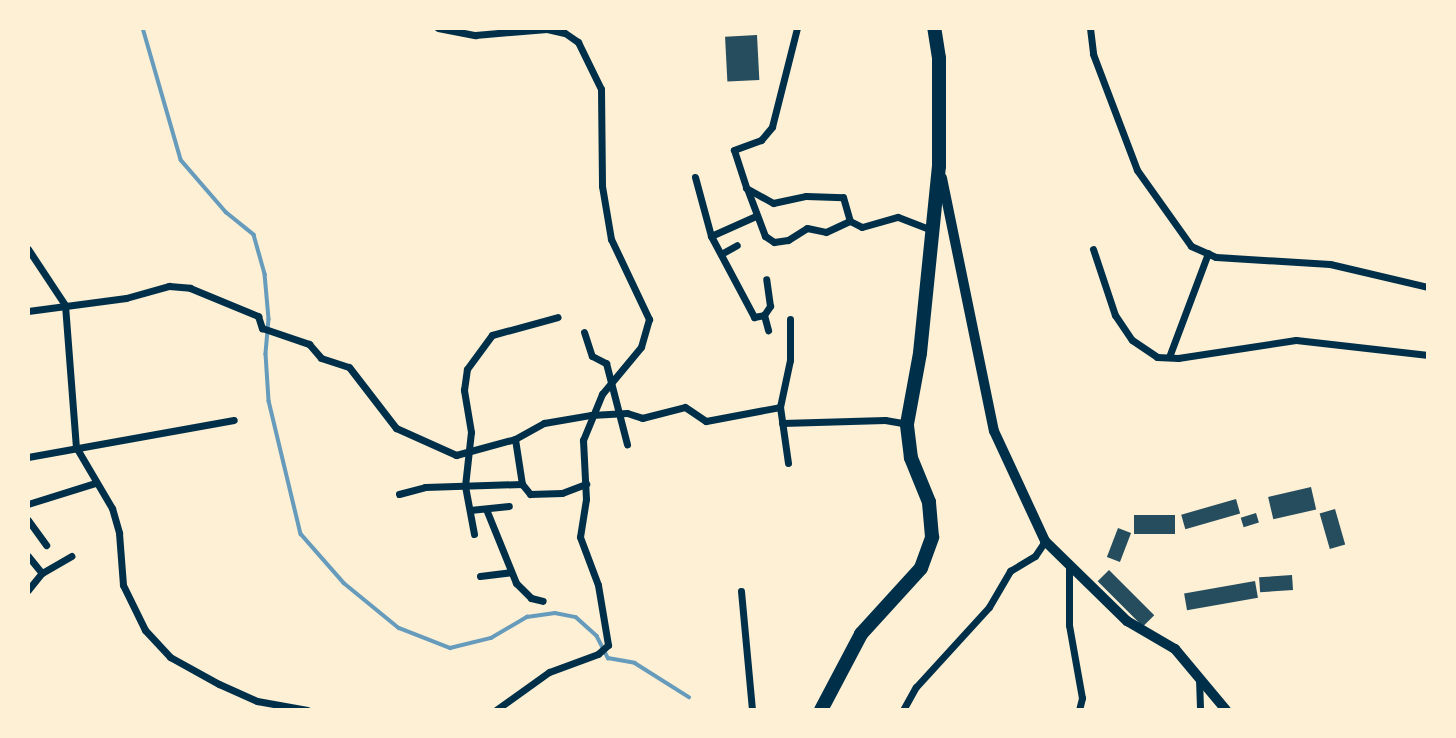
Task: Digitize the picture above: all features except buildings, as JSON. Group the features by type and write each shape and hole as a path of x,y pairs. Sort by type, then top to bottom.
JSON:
{"highway":[{"path":"821,710 861,634 921,569 932,537 929,502 911,457 907,424 920,353 939,166 939,58 934,28"}],"street":[{"path":"438,28 475,36 521,29 565,30 578,42 601,89 601,186 611,239 649,318 640,347 591,415 583,440 586,484 580,537 598,585 608,645 598,654 549,672 496,710"},
{"path":"797,28 772,127 761,140 734,150 765,236 780,242 807,228 826,232 850,221"},
{"path":"1090,28 1093,54 1138,170 1191,246 1208,253 1245,260 1331,264 1428,287"},
{"path":"939,166 994,431 1045,541 1127,621 1175,649 1226,710"},
{"path":"695,177 711,236 751,307 752,316 764,315"},
{"path":"748,191 772,203 806,196 842,197 850,221 862,227 898,217 932,230"},
{"path":"711,236 756,216"},
{"path":"720,254 737,245"},
{"path":"28,249 65,304 76,447 112,508 120,533 123,585 153,639 170,657 219,684 257,701 307,710"},
{"path":"1093,249 1097,271 1126,332 1147,353 1169,358 1296,341 1428,355"},
{"path":"1169,358 1208,253"},
{"path":"766,279 770,300 764,315 768,330"},
{"path":"28,311 126,298 169,286 190,288 258,316 262,328 277,330 309,344 321,358 349,367 396,428 456,455 468,449 515,439 544,424 591,415 622,413 642,418 685,407 706,421 780,407"},
{"path":"474,534 465,486 471,421 464,390 467,369 477,351 492,335 558,317"},
{"path":"788,463 780,407 790,360 790,319"},
{"path":"584,332 589,353 606,363 622,413 627,444"},
{"path":"28,457 234,420"},
{"path":"782,423 885,420 907,424"},
{"path":"515,439 522,484 530,494 542,496 586,484"},
{"path":"28,504 95,483"},
{"path":"399,495 425,486 522,484"},
{"path":"470,510 509,506"},
{"path":"486,509 511,572 531,598 543,601"},
{"path":"28,520 46,545"},
{"path":"903,710 916,687 989,607 1010,571 1035,556 1045,541"},
{"path":"28,556 42,573"},
{"path":"28,590 42,573 72,556"},
{"path":"1069,562 1069,625 1082,698 1079,710"},
{"path":"480,576 511,572"},
{"path":"741,591 752,710"},
{"path":"1199,676 1200,710"}],"waterway":[{"path":"143,28 181,160 226,212 254,235 265,274 269,319 266,354 269,401 301,534 344,583 399,628 450,648 491,638 527,617 555,613 576,617 597,636 608,658 635,663 689,697"}]}
